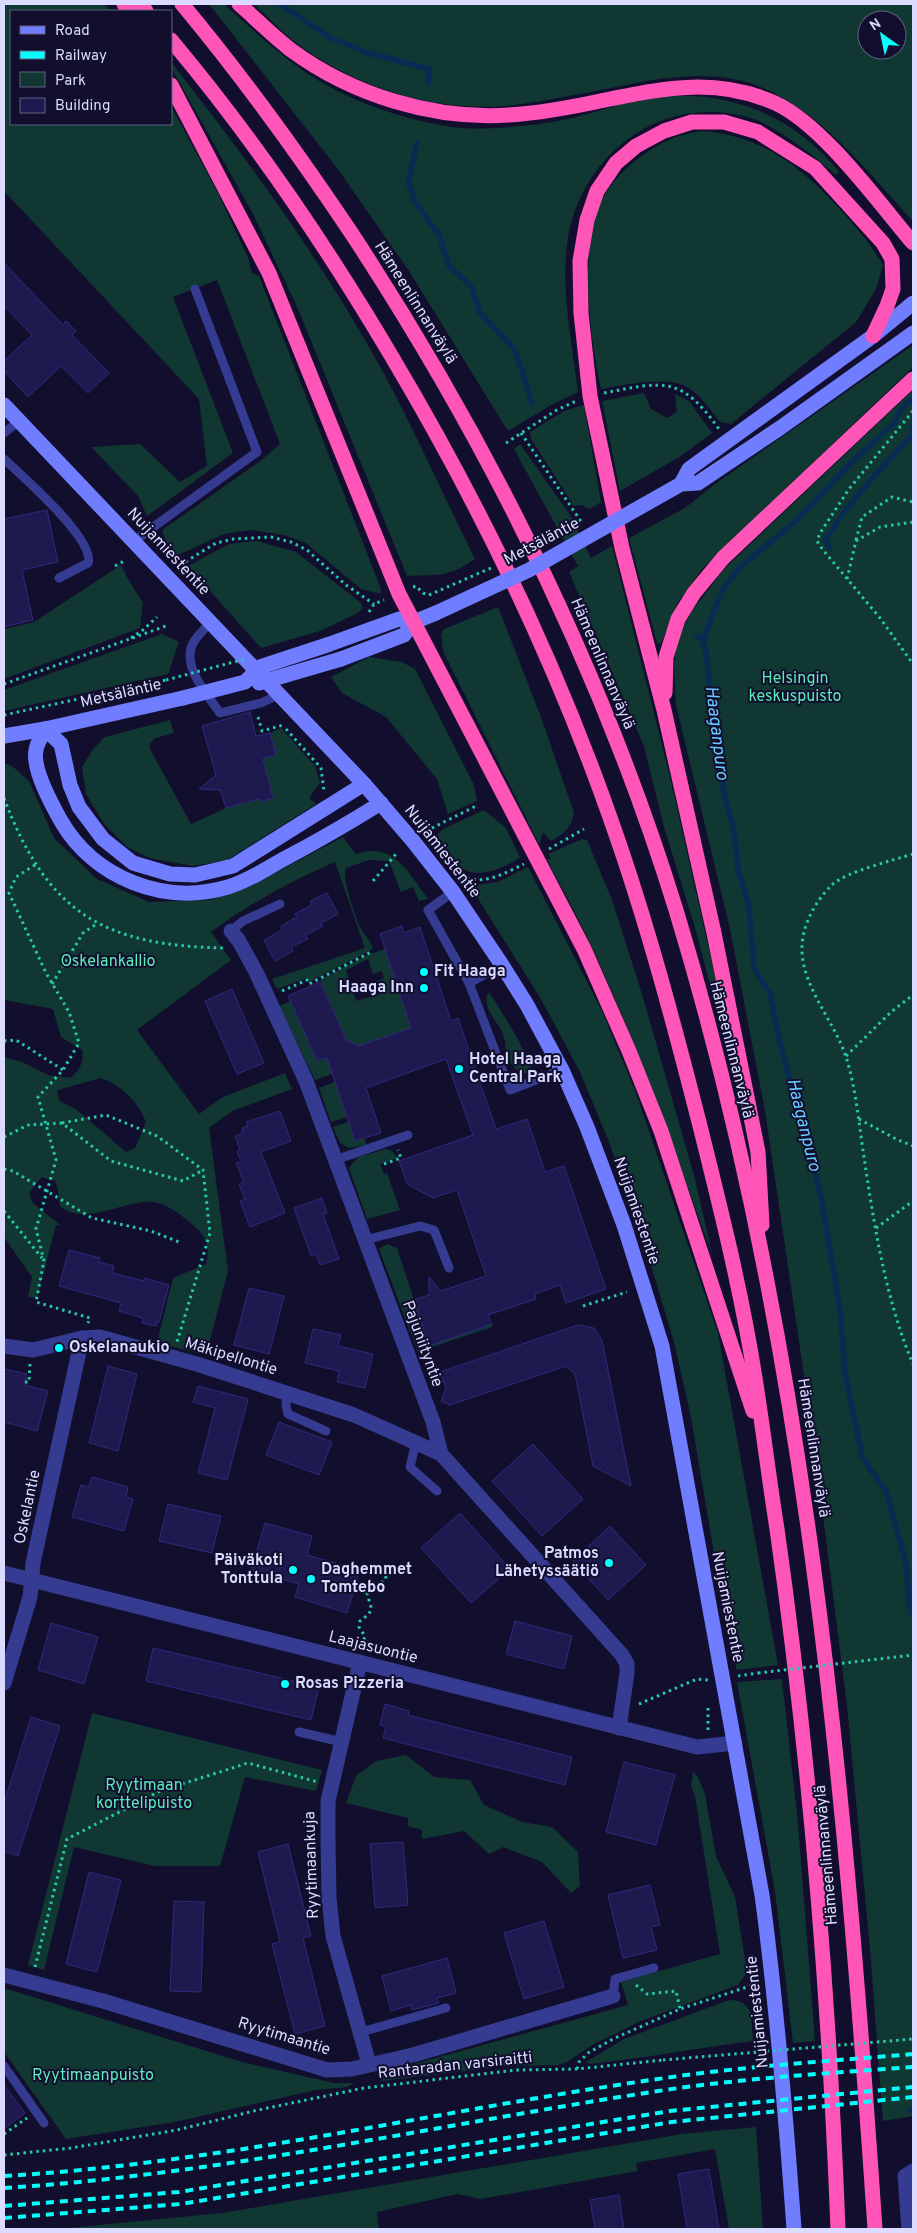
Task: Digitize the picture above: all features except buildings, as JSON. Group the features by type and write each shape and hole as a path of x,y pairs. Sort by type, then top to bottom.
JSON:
{"highway":[{"name":"Hämeenlinnanväylä","path":"182,4 290,145 388,289 467,424 520,526 578,648 614,736 675,910 732,1121 764,1271 796,1445 828,1679 852,1928 875,2229"},
{"path":"239,4 291,50 341,80 379,96 421,108 464,114 508,115 552,110 653,89 712,86 741,90 777,104 822,138 913,242"},
{"name":"Hämeenlinnanväylä","path":"172,41 236,122 293,201 362,306 461,477 493,540 553,672 612,821 644,917 678,1037 721,1210 755,1376 798,1686 820,1920 834,2130 838,2229"},
{"path":"172,87 269,273 399,594 584,949 629,1051 661,1130 766,1452"},
{"path":"764,1271 758,1152 714,933 664,710 622,548 590,396 581,313 580,261 587,220 597,191 616,163 636,146 664,131 692,122 724,122 758,132 815,168 883,243 892,259 893,288 887,306 872,336"},
{"path":"664,710 666,657 678,619 694,593 723,558 913,379"}],"main road":[{"name":"Metsäläntie","path":"681,484 689,469 872,336 913,303"},
{"name":"Metsäläntie","path":"4,736 45,729 245,682 259,683 341,659 404,635 414,622 529,570 681,484 698,483 913,333"},
{"name":"Nuijamiestentie","path":"4,405 364,784 453,892 527,1005 562,1070 587,1127 624,1225 662,1346 762,1896 772,1971 787,2122 794,2229"},
{"name":"Metsäläntie","path":"245,682 260,667 399,619 414,622"},
{"path":"364,784 233,866 195,875 170,874 133,863 103,840 79,807 70,785 61,744 45,729 36,751 38,766 52,806 80,847 104,868 128,881 150,888 188,893 208,892 229,887 246,880 337,830 381,803"}],"street":[{"name":"Pajuniityntie","path":"235,936 306,1081 433,1422 441,1454 622,1655 627,1664 627,1673 619,1728"},
{"name":"Mäkipellontie","path":"4,1346 33,1350 82,1338 100,1337 172,1357 354,1415 441,1454"},
{"name":"Oskelantie","path":"4,1683 30,1597 31,1578 82,1338"},
{"name":"Laajasuontie","path":"4,1573 31,1578 697,1747 735,1743"},
{"name":"Ryytimaankuja","path":"360,1662 328,1801 329,1898 334,1936 369,2064"},
{"name":"Ryytimaantie","path":"4,1975 103,2001 327,2070 352,2069 413,2055 613,1996"},
{"path":"909,2229 905,2176 913,2171"}],"lane":[{"path":"134,541 257,452 195,289"},
{"path":"4,433 19,421"},
{"path":"4,459 49,502 86,546 90,557 88,563 59,578"},
{"path":"210,622 193,644 190,657 192,667 221,717 278,695"},
{"path":"453,892 428,910 469,983 510,1090 562,1070"},
{"path":"235,936 243,921 280,904"},
{"path":"469,983 502,965"},
{"path":"335,1160 408,1135"},
{"path":"365,1240 420,1226 427,1227 434,1230 449,1268"},
{"path":"287,1393 286,1406 288,1414 326,1431"},
{"path":"416,1442 410,1467 437,1492"},
{"path":"300,1732 342,1742"},
{"path":"613,1996 615,1979 654,1968"},
{"path":"361,2032 446,2008"},
{"path":"4,2066 44,2123"}],"path":[{"path":"506,442 565,406 590,396 645,386 676,387 686,392 703,406 723,434"},
{"path":"913,411 849,489 817,541 913,664"},
{"path":"521,433 582,523"},
{"path":"847,579 862,517 892,497 913,502"},
{"path":"574,527 590,518"},
{"path":"856,541 880,527 913,522"},
{"path":"180,565 216,543 233,539 270,537 291,542 307,550 346,585 374,604"},
{"path":"115,566 124,561"},
{"path":"429,595 492,567"},
{"path":"366,616 374,604 399,594"},
{"path":"126,641 143,630 157,616"},
{"path":"4,684 166,626"},
{"path":"4,716 166,680"},
{"path":"255,704 262,731 285,727 321,768 327,797"},
{"path":"4,798 35,865 65,901 79,913 145,941 193,947 227,948 235,936"},
{"path":"426,831 478,805"},
{"path":"544,852 584,829"},
{"path":"373,881 396,854"},
{"path":"913,854 858,872 833,884 814,908 803,938 805,971 822,1012 846,1056 876,1228 900,1333 913,1364"},
{"path":"35,865 16,878 9,893 52,984 69,1012 79,1043 63,1070 38,1097 56,1160 36,1229 44,1261 36,1302 90,1318 82,1338"},
{"path":"52,984 83,933 98,922"},
{"path":"284,990 307,980 309,984 373,951"},
{"path":"846,1056 891,1012 913,995"},
{"path":"4,1041 16,1040 63,1070"},
{"path":"4,1137 28,1126 62,1123 106,1115 157,1136 203,1170 210,1233 172,1357"},
{"path":"858,1118 913,1146"},
{"path":"62,1123 111,1161 183,1181 203,1170"},
{"path":"384,1164 398,1159"},
{"path":"4,1169 13,1171 92,1218 151,1231 179,1242"},
{"path":"876,1228 913,1201"},
{"path":"4,1211 44,1261"},
{"path":"584,1306 627,1292"},
{"path":"362,1647 365,1636 359,1627 360,1621 370,1613 372,1607 367,1593 386,1579 385,1571"},
{"path":"734,1676 913,1655"},
{"path":"639,1704 697,1679 706,1680"},
{"path":"708,1705 708,1716"},
{"path":"31,1982 68,1839 160,1791 248,1763 313,1781"},
{"path":"577,2069 579,2062 588,2053 680,2009 753,1985"},
{"path":"636,1986 647,1994 676,1991 680,2009"},
{"name":"Rantaradan varsiraitti","path":"4,2155 71,2148 177,2130 258,2110 364,2088 516,2070 577,2069 913,2039"},
{"path":"4,2134 35,2111"}],"green space":[{"path":"4,4 105,4 110,10 10,10 10,125 172,125 172,108 218,193 248,258 252,273 259,276 381,589 380,594 361,589 306,543 284,535 251,530 224,534 178,555 166,541 162,530 259,462 280,444 217,280 173,297 233,453 147,516 138,496 91,447 140,444 180,482 207,466 199,399 4,191"},
{"path":"209,4 224,4 263,39 305,72 340,92 379,109 420,121 460,128 516,126 561,121 649,98 704,97 730,101 778,120 800,134 820,151 839,172 836,175 799,146 769,126 749,117 726,113 688,114 662,120 639,132 618,147 600,166 586,188 575,212 568,238 565,276 566,296 578,392 551,405 508,431 409,271 337,168"},
{"path":"254,4 913,4 913,221 865,167 813,118 772,92 753,84 734,79 714,77 675,77 505,106 477,107 450,105 394,93 368,83 318,58 279,28"},
{"path":"172,63 283,212 360,331 407,418 475,559 464,566 443,574 407,576 298,309 253,214 172,69"},
{"path":"701,131 741,138 759,145 791,164 842,211 867,241 883,265 876,289 856,322 731,424 720,422 695,393 677,383 644,382 601,389 590,316 588,288 591,234 597,210 607,191 627,168 653,148 674,138"},
{"path":"913,345 913,367 703,568 678,602 661,644 657,643 629,538 685,508 715,484"},
{"name":"Helsingin keskuspuisto","path":"913,390 913,2116 883,2121 870,1949 847,1706 813,1436 765,1111 730,929 676,705 674,665 677,638 692,611 723,570"},
{"path":"644,393 651,409 667,418 677,412 675,394 689,401 712,433 681,456 620,491 602,401"},
{"path":"584,405 601,502 590,509 582,505 574,506 531,439 530,432 564,411"},
{"path":"520,444 570,515 591,558 612,546 670,777 728,1034 723,1035 696,931 664,827 644,746 569,572 578,566 514,449"},
{"path":"257,541 296,552 361,603 363,608 358,613 320,631 261,648 188,566 229,544"},
{"path":"121,565 143,603 140,628 4,679 4,629 34,622"},
{"path":"498,607 541,717 574,813 569,827 563,833 551,841 543,833 539,844 443,651 441,635 444,629"},
{"path":"162,634 179,642 168,674 4,711 4,690"},
{"path":"369,657 402,662 415,669 474,785 477,801 448,814 437,779 386,717 342,693 331,677"},
{"path":"170,720 174,733 155,738 150,743 150,749 191,824 226,808 259,799 260,802 273,798 261,754 265,753 267,758 276,755 270,733 281,728 315,766 320,783 309,798 316,804 227,860 193,866 149,858 127,847 104,824 86,794 82,767 94,748 105,737"},
{"name":"Oskelankallio","path":"4,763 12,766 29,781 54,838 97,879 149,902 210,900 247,888 343,837 356,854 369,851 380,852 390,855 399,861 428,899 419,901 413,887 401,892 389,861 369,860 346,868 347,888 353,908 361,929 373,949 309,982 307,978 277,989 272,979 365,948 335,862 319,869 256,902 211,932 231,960 137,1030 199,1114 223,1097 285,1073 292,1089 232,1111 209,1128 228,1271 206,1355 157,1343 173,1278 206,1264 208,1253 204,1237 197,1228 174,1210 159,1203 143,1202 94,1213 81,1214 70,1212 60,1206 55,1181 42,1177 29,1193 33,1203 61,1226 56,1225 37,1298 28,1297 32,1277 4,1237 4,1057 22,1062 48,1075 71,1078 81,1066 83,1054 82,1050 61,1037 53,1009 4,1000","holes":["101,1078 109,1081 134,1101 146,1122 135,1148 126,1152 77,1110 60,1101 57,1093 58,1090"]},
{"path":"484,810 506,828 520,858 493,871 471,872 453,861 437,835 443,829"},
{"path":"582,839 587,840 612,900 642,994 695,1179 712,1254 657,1102 617,1003 572,906 546,859 551,859 548,854"},
{"path":"528,867 602,1011 636,1093 718,1333 778,1665 736,1670 736,1644 731,1607 723,1582 717,1571 691,1417 674,1342 637,1219 609,1142 580,1072 541,999 470,886 498,882"},
{"path":"385,949 412,1032 404,1035 400,1032 358,1046 347,1041 320,980 367,955","holes":["368,959 373,974 382,971 384,978 375,982 379,994 356,1001 346,970"]},
{"path":"490,993 517,1037 534,1074 517,1070 509,1060 503,1035 488,1007 487,994"},
{"path":"290,1001 317,1061 327,1058 332,1074 315,1080 279,1006"},
{"path":"335,1082 347,1117 331,1122 319,1088"},
{"path":"348,1122 355,1141 364,1138 366,1145 349,1148 340,1143 333,1127"},
{"path":"386,1149 392,1151 398,1158 380,1164 384,1174 387,1173 400,1210 367,1219 349,1168 358,1157"},
{"path":"387,1244 397,1248 429,1346 492,1324 492,1327 418,1352 379,1249"},
{"path":"782,1679 798,1823 815,2041 793,2043 775,1891 737,1682"},
{"name":"Ryytimaan korttelipuisto","path":"92,1713 322,1770 316,1791 245,1777 220,1866 155,1866 74,1847 44,1970 28,1965"},
{"path":"406,1755 434,1777 470,1780 484,1805 522,1822 552,1827 578,1852 580,1886 571,1893 542,1862 503,1847 489,1854 464,1831 422,1839 422,1830 408,1826 408,1818 346,1803 356,1776 376,1761"},
{"path":"693,1771 698,1777 705,1794 716,1856 735,1897 747,1973 738,1985 641,2021 594,2044 567,2062 558,2065 505,2066 381,2081 379,2076 392,2070 628,2005 621,1982 720,1954 695,1796 691,1786"},
{"name":"Ryytimaanpuisto","path":"4,1988 242,2062 334,2083 354,2083 348,2087 316,2090 175,2122 66,2139 4,2052"},
{"path":"729,2000 743,2003 747,2007 750,2013 753,2041 611,2062 590,2064 586,2062 624,2039"},
{"path":"756,2127 763,2229 729,2229 715,2149 636,2163 637,2171 481,2199 457,2194 377,2212 379,2229 59,2229 222,2213 682,2134"}],"waterway":[{"name":"Haaganpuro","path":"280,4 331,38 365,52 429,69 428,84"},
{"name":"Haaganpuro","path":"417,143 408,182 416,203 439,235 449,266 471,286 480,313 515,349 532,403"},
{"path":"703,640 722,591 739,568 796,521 852,462 895,422 899,412 913,397"},
{"path":"829,548 826,539 863,489 911,436 913,426"},
{"name":"Haaganpuro","path":"697,636 703,640 706,652 716,746 725,799 734,829 738,869 749,906 754,968 770,994 780,1044 821,1197 840,1309 845,1373 862,1455 886,1491 906,1563 910,1607 913,1615"}],"railway":[{"path":"4,2176 170,2160 335,2134 582,2091 696,2074 913,2054"},
{"path":"4,2188 87,2181 253,2160 665,2090 789,2076 913,2067"},
{"path":"4,2206 179,2192 670,2111 913,2087"},
{"path":"4,2218 181,2204 672,2122 913,2097"}],"place":[{"name":"Fit Haaga","path":"424,972"},
{"name":"Haaga Inn","path":"424,988"},
{"name":"Hotel Haaga Central Park","path":"459,1069"},
{"name":"Oskelanaukio","path":"59,1348"},
{"name":"Patmos Lähetyssäätiö","path":"609,1563"},
{"name":"Päiväkoti Tonttula","path":"293,1570"},
{"name":"Daghemmet Tomtebo","path":"311,1579"},
{"name":"Rosas Pizzeria","path":"285,1684"}]}
